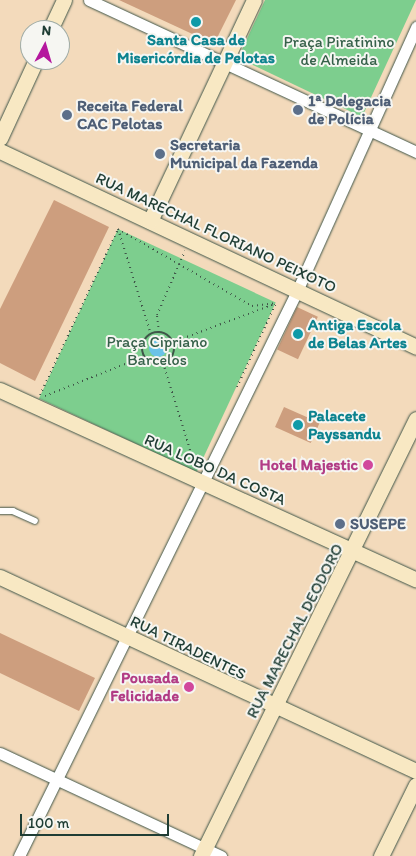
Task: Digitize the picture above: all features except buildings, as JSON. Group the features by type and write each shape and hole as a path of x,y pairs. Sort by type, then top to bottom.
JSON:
{"street":[{"path":"55,20 64,0"},
{"path":"89,0 369,128 416,152"},
{"path":"150,221 254,0"},
{"path":"19,856 126,637 199,478 297,291 416,27"},
{"path":"0,138 31,70"},
{"name":"RUA MARECHAL FLORIANO PEIXOTO","path":"0,151 416,347"},
{"path":"0,159 16,159"},
{"name":"RUA LOBO DA COSTA","path":"0,390 199,478 416,580"},
{"name":"RUA MARECHAL DEODORO","path":"203,852 354,551 416,419"},
{"name":"RUA TIRADENTES","path":"0,577 275,709 416,771"},
{"path":"0,753 203,852 221,856"},
{"path":"381,856 416,785"}],"lane":[{"path":"0,511 13,511 35,522"}],"path":[{"path":"118,229 179,267 252,306 276,303"},
{"path":"118,229 152,334"},
{"path":"38,399 118,229"},
{"path":"173,342 159,332 157,315 186,251"},
{"path":"173,342 276,303"},
{"path":"235,392 276,303"},
{"path":"159,332 152,334 143,343 145,356 150,362 163,363 173,354 173,342"},
{"path":"38,399 145,356"},
{"path":"163,363 199,478"},
{"path":"38,399 47,403"},
{"path":"199,478 201,463"},
{"path":"188,468 199,478"}],"green space":[{"name":"Praça Piratinino de Almeida","path":"265,0 416,0 362,117 238,58"},
{"name":"Praça Cipriano Barcelos","path":"118,229 276,303 197,472 39,398"}],"water":[{"path":"158,339 164,342 167,348 164,354 158,357 152,354 149,348 152,342"}],"place":[{"name":"Santa Casa de Misericórdia de Pelotas","path":"196,22"},
{"name":"1ª Delegacia de Polícia","path":"298,110"},
{"name":"Receita Federal CAC Pelotas","path":"67,115"},
{"name":"Secretaria Municipal da Fazenda","path":"160,154"},
{"name":"Antiga Escola de Belas Artes","path":"298,334"},
{"name":"Palacete Payssandu","path":"298,425"},
{"name":"Hotel Majestic","path":"368,465"},
{"name":"SUSEPE","path":"340,524"},
{"name":"Pousada Felicidade","path":"189,687"}]}
